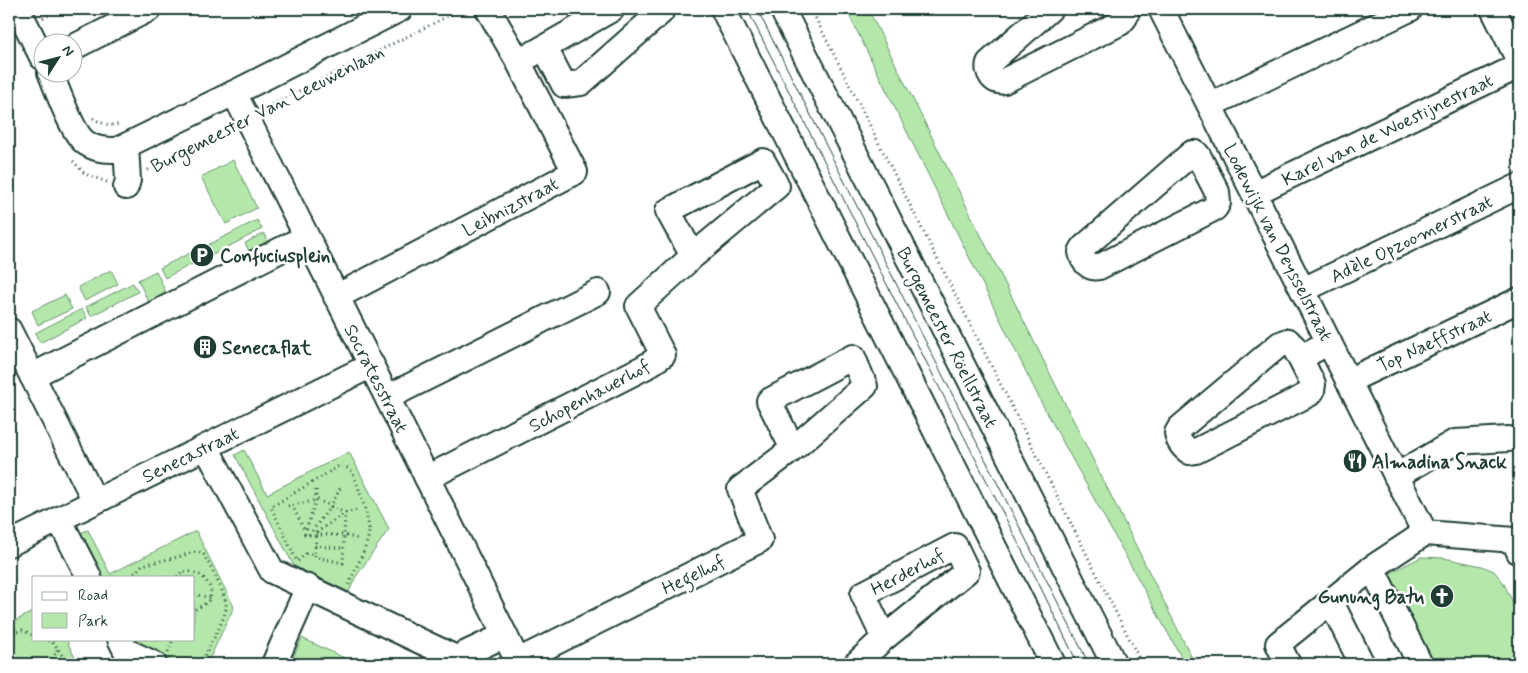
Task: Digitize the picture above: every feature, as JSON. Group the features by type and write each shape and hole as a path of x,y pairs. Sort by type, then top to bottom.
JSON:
{"street":[{"path":"18,9 32,44"},
{"path":"82,43 149,9"},
{"name":"Burgemeester Van Leeuwenlaan","path":"79,152 97,149 117,150 126,146 400,9"},
{"path":"488,9 518,61 545,48 612,9"},
{"path":"545,48 564,86 581,83 661,12 659,9"},
{"path":"722,9 1053,664"},
{"name":"Burgemeester Röellstraat","path":"782,9 1114,664"},
{"path":"1050,9 989,63 987,66 995,80 1004,81 1120,23 1125,18 1126,9"},
{"name":"Lodewijk van Deysselstraat","path":"1161,9 1425,532"},
{"path":"1210,105 1410,9"},
{"path":"1494,9 1519,60"},
{"name":"Leibnizstraat","path":"336,298 575,172 518,61"},
{"name":"Karel van de Woestijnestraat","path":"1254,193 1519,66"},
{"path":"50,82 71,120 79,152"},
{"name":"Socratesstraat","path":"234,93 336,298 372,365 519,663"},
{"path":"126,146 127,184"},
{"path":"1196,153 1208,174 1218,198 1216,208 1100,267 1094,268 1085,262 1081,252 1084,247 1189,155 1196,153"},
{"path":"1208,174 1237,158"},
{"name":"Adèle Opzoomerstraat","path":"1303,290 1519,186"},
{"path":"32,376 306,237"},
{"name":"Schopenhauerhof","path":"427,478 645,367 663,355 638,306 693,256"},
{"path":"388,397 598,292"},
{"name":"Top Naeffstraat","path":"1348,380 1519,300"},
{"path":"11,340 32,376 95,501"},
{"path":"1288,341 1291,342 1300,358 1313,384 1312,391 1196,451 1190,452 1186,450 1178,438 1177,433 1180,428 1280,344 1288,341"},
{"path":"1300,358 1329,342"},
{"name":"Senecastraat","path":"9,544 372,365"},
{"path":"1396,476 1455,442 1509,439"},
{"path":"206,447 272,571 301,577 342,603 456,658 505,635"},
{"name":"Hegelhof","path":"519,663 760,540 740,489 793,450"},
{"path":"59,519 88,576"},
{"path":"1288,664 1278,644 1372,568 1425,532 1514,540 1519,552"},
{"path":"1372,568 1420,664"},
{"path":"274,664 301,577"},
{"path":"1331,602 1362,664"},
{"path":"856,664 884,638"},
{"path":"120,640 126,651 161,658"}],"path":[{"path":"40,19 61,9"},
{"name":"Burgemeester Van Leeuwenlaan","path":"79,152 85,174 106,182 127,184 248,120 260,111 462,9"},
{"name":"Burgemeester Röellstraat","path":"811,9 1142,664"},
{"path":"90,115 94,120 106,124 117,125 125,121"},
{"path":"301,577 271,507 339,466 344,466 351,471 357,485 370,531 342,603"},
{"path":"307,534 316,500 316,487"},
{"path":"307,534 331,506 340,488"},
{"path":"345,514 316,500 290,506 307,534 316,536 343,535 359,539"},
{"path":"314,554 317,532 345,514 357,510"},
{"path":"301,577 306,554 314,554 315,557 343,563 345,514"},
{"path":"315,546 344,548"},
{"path":"132,576 142,565 193,552 199,552 204,555 220,586 226,606 222,619 200,664"},
{"path":"178,576 182,572 194,572 203,577 211,589 210,598 205,604 195,609"},
{"path":"184,576 185,572"},
{"path":"195,594 210,598"},
{"path":"9,637 15,632 22,630 32,635"},
{"path":"46,640 54,643 68,664"},
{"path":"161,658 172,640"},
{"path":"51,664 58,648"}],"green space":[{"path":"846,9 868,9 1195,664 1185,664 1042,404"},
{"path":"233,160 257,208 226,224 201,177"},
{"path":"257,220 262,229 207,258 202,248"},
{"path":"264,233 270,246 251,255 245,243"},
{"path":"196,250 202,259 165,278 160,268"},
{"path":"111,270 118,284 85,301 78,287"},
{"path":"156,271 168,297 150,305 138,280"},
{"path":"133,283 138,292 91,316 86,307"},
{"path":"65,295 72,309 38,325 32,311"},
{"path":"82,309 87,318 40,343 35,333"},
{"path":"244,450 267,494 349,452 389,529 355,578 349,592 294,566 235,455"},
{"path":"88,530 110,574 196,531 234,607 207,664 177,664 137,645 134,640 195,640 195,576 100,576 78,534"},
{"path":"1421,557 1444,558 1482,566 1494,571 1503,582 1519,615 1519,664 1428,664 1385,576"},
{"path":"32,612 32,640 66,640 78,664 9,664 9,624"},
{"path":"302,638 357,664 290,664"}],"tram line":[{"path":"747,9 1078,664"},
{"path":"757,9 1089,664"}],"place":[{"name":"Confuciusplein","path":"202,255"},
{"name":"Senecaflat","path":"205,347"},
{"name":"Almadina Snack","path":"1355,461"},
{"name":"Gunung Batu","path":"1442,596"}]}
